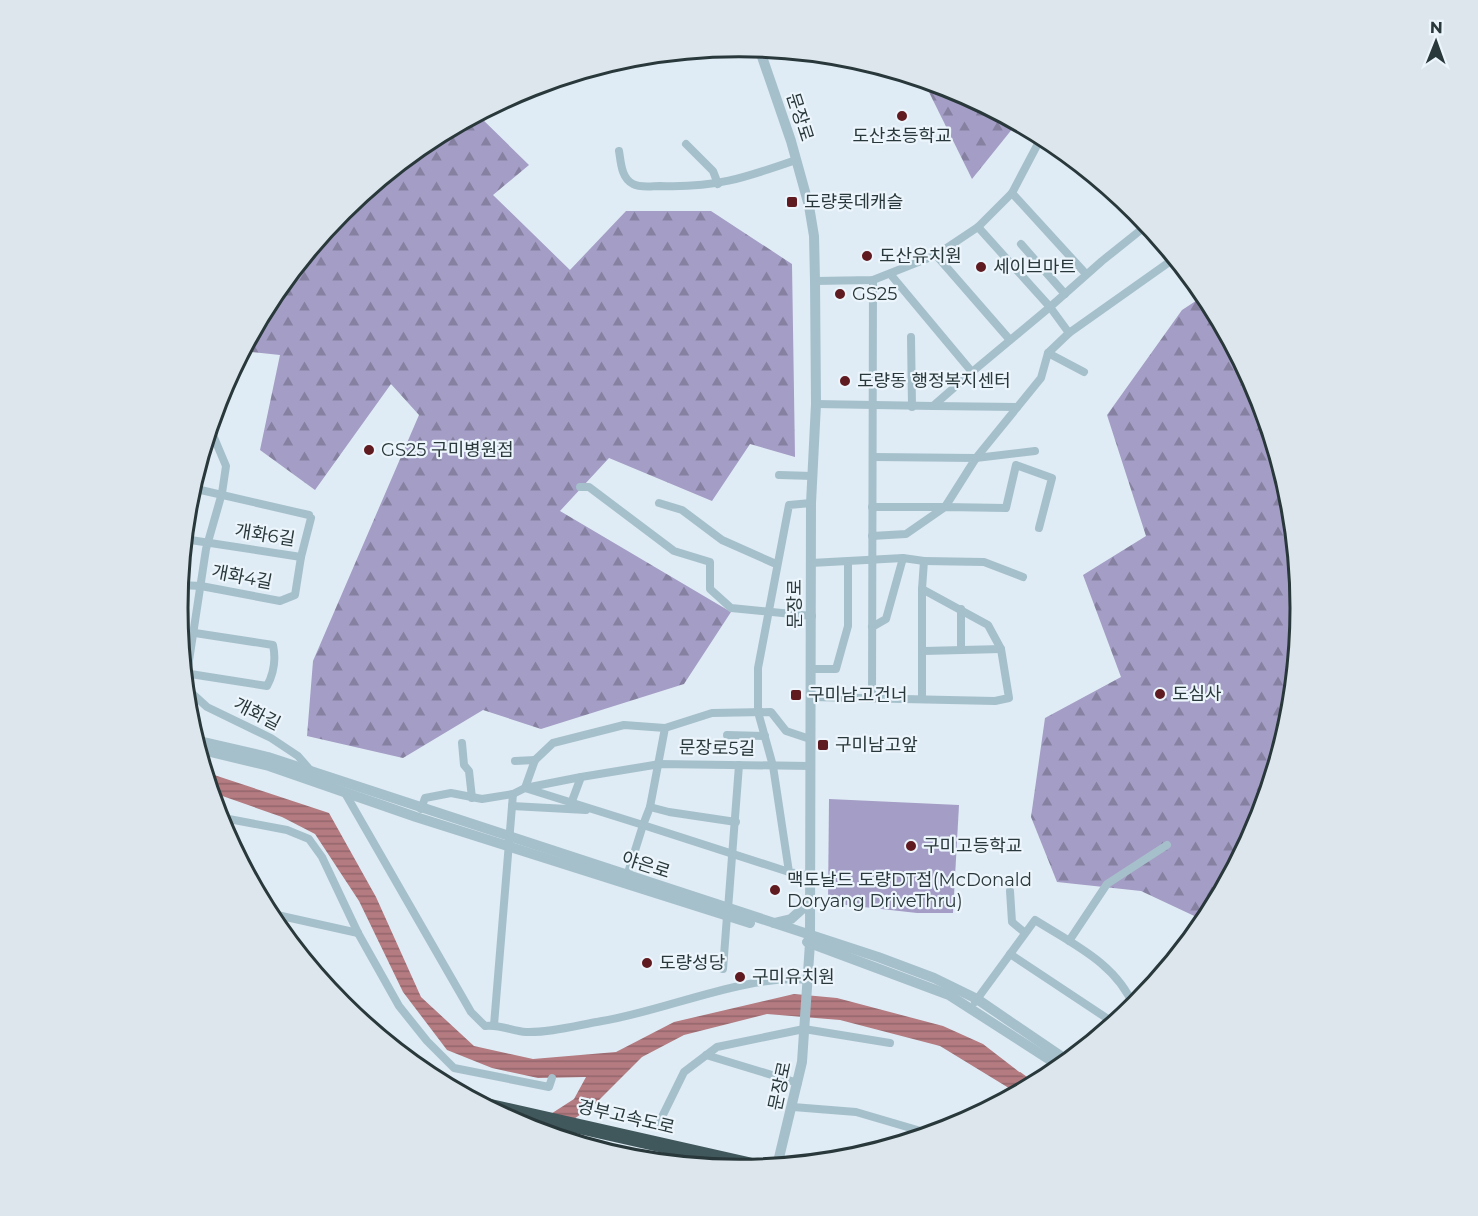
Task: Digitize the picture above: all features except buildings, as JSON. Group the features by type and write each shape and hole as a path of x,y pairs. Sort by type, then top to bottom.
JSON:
{"highway":[{"name":"경부고속도로","path":"521,1114 721,1158"}],"street":[{"name":"문장로","path":"762,58 796,160 814,236 815,281 816,404 811,503 810,939 798,1083 779,1158"},
{"path":"686,144 713,171 718,184"},
{"path":"815,281 873,280 891,275 936,255 978,226 1012,193 1037,145"},
{"path":"620,151 623,173 633,184 699,187 718,184 796,160"},
{"path":"1012,193 1086,274"},
{"path":"978,226 1050,307 1069,333"},
{"path":"933,405 1140,231"},
{"path":"1021,244 1065,294"},
{"path":"936,255 1010,339"},
{"path":"872,536 906,534 945,507 976,458 1041,378 1048,354 1069,333 1168,263"},
{"path":"891,275 972,372"},
{"path":"872,698 873,280"},
{"path":"911,337 912,407"},
{"path":"1048,354 1084,372"},
{"path":"816,404 1017,407"},
{"path":"190,653 195,633 207,542 222,493 226,466 215,439"},
{"path":"873,458 976,458 1035,451"},
{"path":"872,507 1006,508 1019,454"},
{"path":"1016,465 1052,478 1039,528"},
{"path":"779,475 813,476"},
{"path":"580,487 589,488 675,551 710,562 710,589 731,608 812,616"},
{"path":"202,490 222,493"},
{"name":"개화6길","path":"193,540 301,557 310,516 222,493"},
{"path":"659,503 682,510 722,540 776,564"},
{"path":"789,872 773,766 758,712 758,669 770,613 776,564 789,505 811,503"},
{"name":"개화4길","path":"189,585 280,601 295,595 301,557"},
{"path":"811,563 873,562 903,558 924,561 984,562 1023,577"},
{"path":"872,627 886,619 903,558"},
{"path":"922,698 924,561"},
{"path":"811,669 836,669 848,626 848,563"},
{"path":"811,697 995,701 1009,698 1001,649 988,625 922,589"},
{"path":"961,609 961,649"},
{"path":"192,674 267,686 273,675 275,654 273,645 195,633"},
{"path":"924,651 1001,649"},
{"name":"개화길","path":"196,697 207,707 271,738 298,756 312,771"},
{"path":"810,739 786,731 771,712 712,713 665,728 624,725 553,742 535,760 525,788 572,801 789,872 811,876"},
{"path":"627,876 650,807 660,764 665,728"},
{"path":"728,735 765,736"},
{"name":"야은로","path":"205,742 234,747 312,771 421,808 508,842 810,939"},
{"path":"462,743 464,765 469,771 472,798"},
{"name":"야은로","path":"207,751 269,766 345,793 627,876 728,912 774,923 974,1003 1059,1056"},
{"path":"515,761 535,760"},
{"name":"문장로5길","path":"513,794 525,788 660,764 810,766"},
{"path":"723,969 740,765"},
{"path":"572,801 581,777"},
{"path":"345,793 471,1011 485,1026 494,1025 526,1032 605,1021 730,989 791,979 807,980"},
{"path":"421,808 425,798 451,794 472,798 513,794 494,1025"},
{"path":"512,806 595,810"},
{"path":"650,807 736,822"},
{"path":"230,819 287,830 309,839 322,857 358,933 399,1006 427,1041 454,1068 549,1087 552,1078"},
{"path":"1069,941 1107,885 1167,845"},
{"path":"1010,891 1012,922 1024,932"},
{"path":"774,923 790,919 811,901"},
{"path":"283,916 358,933"},
{"path":"974,1003 1035,920 1069,941 1117,976 1130,997"},
{"path":"1010,954 1106,1018"},
{"name":"야은로","path":"974,1003 1052,1061"},
{"path":"659,1123 684,1072 717,1047 804,1029 890,1043"},
{"path":"706,1055 798,1083"},
{"path":"793,1107 856,1112 917,1130"}],"green space":[{"path":"928,91 983,114 1012,130 972,179"},
{"path":"483,120 529,165 493,195 570,270 626,211 711,211 792,264 795,457 750,444 712,501 609,458 560,511 731,612 684,684 541,729 483,710 403,758 307,736 313,661 419,415 391,384 315,490 260,450 280,355 251,352 281,302 325,245 349,218 404,171 433,150"},
{"path":"1197,302 1233,364 1261,431 1271,465 1285,536 1290,608 1285,680 1271,751 1261,785 1233,852 1195,916 1141,891 1057,882 1031,817 1045,718 1121,677 1083,575 1146,536 1107,415 1182,310"},
{"path":"829,799 959,805 953,913 917,913 828,903"}],"shaded area":[{"path":"214,775 329,813 376,897 421,997 474,1046 533,1059 616,1052 674,1022 794,994 837,998 943,1026 983,1044 1026,1077 1009,1088 940,1046 840,1020 767,1014 684,1035 642,1057 594,1105 560,1129 539,1121 574,1099 586,1077 538,1078 492,1068 447,1050 403,992 359,901 315,834 282,817 221,796"}],"waterway":[{"path":"1020,1073 1026,1078"}],"place":[{"name":"도산초등학교","path":"902,116"},
{"name":"도량롯데캐슬","path":"792,202"},
{"name":"도산유치원","path":"867,256"},
{"name":"세이브마트","path":"981,267"},
{"name":"GS25","path":"840,294"},
{"name":"도량동 행정복지센터","path":"845,381"},
{"name":"GS25 구미병원점","path":"369,450"},
{"name":"도심사","path":"1160,694"},
{"name":"구미남고건너","path":"796,695"},
{"name":"구미남고앞","path":"823,745"},
{"name":"구미고등학교","path":"911,846"},
{"name":"맥도날드 도량DT점(McDonald Doryang DriveThru)","path":"775,890"},
{"name":"도량성당","path":"647,963"},
{"name":"구미유치원","path":"740,977"}]}
